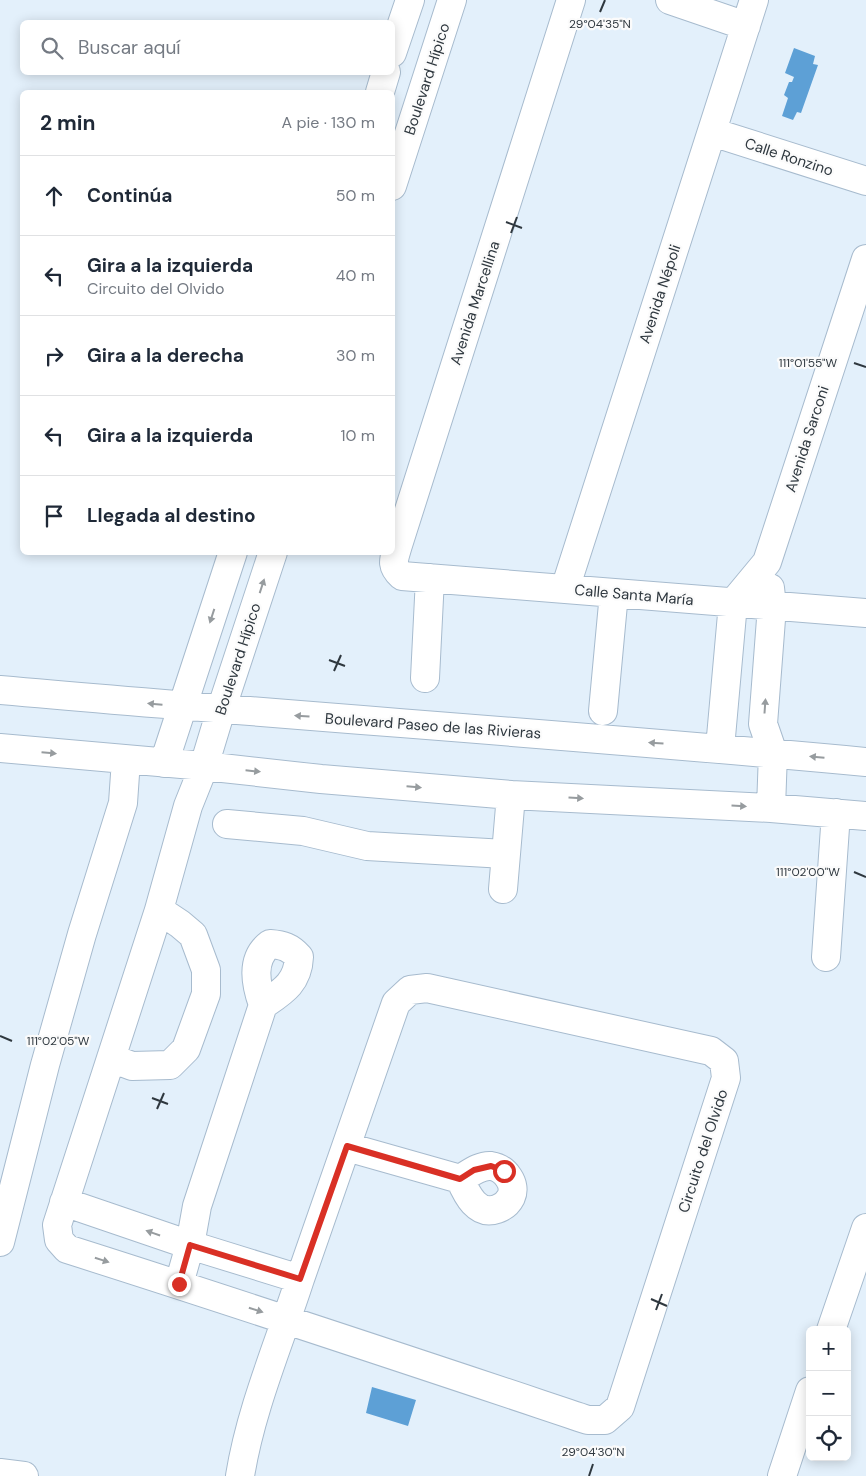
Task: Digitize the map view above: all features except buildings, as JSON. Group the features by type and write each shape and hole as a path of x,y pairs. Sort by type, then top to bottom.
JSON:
{"street":[{"path":"395,44 410,0"},
{"name":"Boulevard Hípico","path":"395,177 452,0"},
{"name":"Avenida Marcellina","path":"402,576 395,570 393,563 398,545 571,0"},
{"path":"670,0 746,26"},
{"name":"Avenida Népoli","path":"565,589 754,0"},
{"path":"381,90 385,75"},
{"name":"Calle Ronzino","path":"712,132 866,181"},
{"name":"Avenida Sarconi","path":"733,603 767,562 866,259"},
{"path":"164,763 231,555"},
{"name":"Boulevard Hípico","path":"179,1284 68,1249 59,1240 57,1225 159,910 188,806 204,766 272,555"},
{"name":"Avenida Sarconi","path":"767,562 772,606 763,724 774,753 771,808"},
{"name":"Calle Santa María","path":"402,576 866,613"},
{"path":"426,678 430,578"},
{"path":"603,711 614,593"},
{"path":"720,748 733,603"},
{"name":"Boulevard Paseo de las Rivieras","path":"0,690 183,707 720,748 866,762"},
{"path":"0,748 511,795 771,808 866,816"},
{"path":"0,1242 50,1046 82,934 123,803 126,760"},
{"path":"502,889 511,795"},
{"path":"826,957 836,813"},
{"path":"227,824 303,831 367,846 506,854"},
{"path":"111,1058 132,1066 170,1065 186,1048 206,994 206,970 193,935 159,910"},
{"name":"Circuito del Olvido","path":"427,988 711,1051 724,1061 726,1078 620,1408 605,1420 588,1420 286,1320 347,1146 396,1003 410,990 427,988"},
{"path":"240,1476 252,1420 286,1320 179,1284 190,1245 197,1206 263,1006"},
{"path":"347,1146 460,1179"},
{"path":"64,1202 190,1245 300,1279"},
{"path":"832,1326 866,1228"},
{"path":"782,1476 806,1404"},
{"path":"0,1473 24,1476"}],"water":[{"path":"794,48 815,56 813,64 818,65 801,113 797,112 793,120 782,116 788,98 784,95 789,82 792,82 794,77 785,73"},
{"path":"372,1387 416,1400 408,1426 366,1413"}],"route":[{"path":"179,1284 190,1245 300,1279 347,1146 460,1179 474,1170 491,1166 504,1171"}]}
